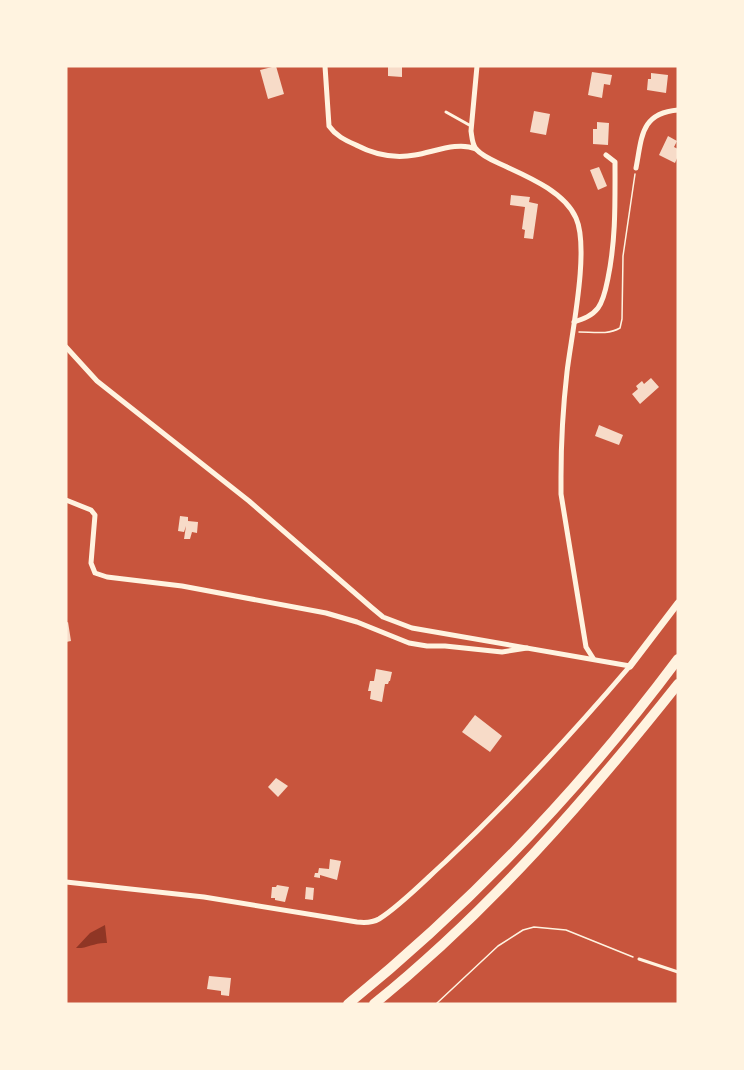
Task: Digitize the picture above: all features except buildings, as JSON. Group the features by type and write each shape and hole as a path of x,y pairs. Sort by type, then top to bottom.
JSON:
{"highway":[{"path":"348,1004 401,961 499,870 608,749 678,659"},
{"path":"374,1004 473,918 542,847 616,762 678,684"}],"street":[{"path":"326,66 329,126 344,140 371,153 384,156 413,156 464,145 477,149"},
{"path":"477,66 471,126 472,141 477,149 491,160 536,181 572,211 577,220 580,240 563,422 561,494 586,647 594,659"},
{"path":"636,168 641,136 650,120 658,114 678,110"},
{"path":"574,322 587,318 597,309 603,299 610,266 616,214 615,162 606,155"},
{"path":"66,347 106,388 249,501 383,617 412,628 532,647 630,666"},
{"path":"66,500 91,510 95,515 91,563 98,575 182,586 326,613 362,624 409,643 427,646 502,652 532,647"},
{"path":"66,882 214,898 357,922 369,922 379,918 470,838 541,767 630,666 678,603"}],"lane":[{"path":"446,112 471,126"},
{"path":"639,959 678,972"}],"path":[{"path":"573,333 604,333 620,328 623,256 636,168"},
{"path":"436,1004 498,946 523,930 534,927 566,930 639,959"}],"shaded area":[{"path":"105,925 107,943 76,948 90,933"}]}
